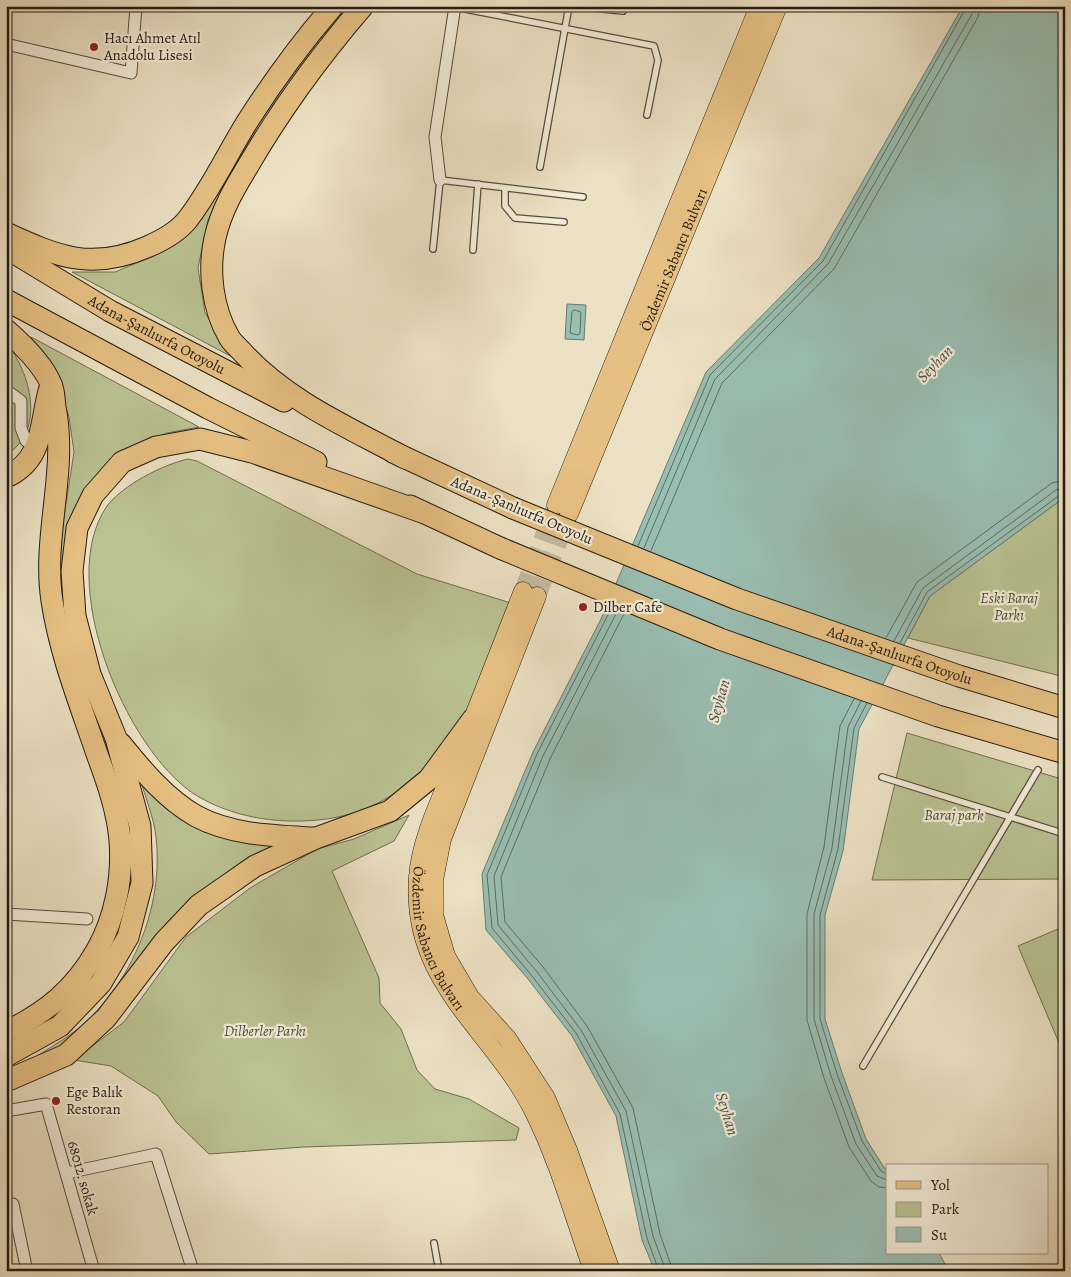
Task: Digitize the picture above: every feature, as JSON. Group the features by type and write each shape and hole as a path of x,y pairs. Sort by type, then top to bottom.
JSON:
{"highway":[{"path":"6,233 48,253 96,260 132,254 161,241 186,221 209,188 249,120 305,38 333,6"},
{"path":"363,6 325,50 271,128 226,204 215,238 211,271 216,305 229,338 260,372 314,408 405,458"},
{"name":"Adana-Şanlıurfa Otoyolu","path":"6,248 110,311 217,368 514,508 737,599 959,676 1065,708"},
{"path":"6,300 208,408 500,548 720,639 938,716 1065,753"},
{"path":"6,330 23,344 51,383 60,430 58,482 51,554 51,598 60,646 108,785 120,840 119,883 107,932 83,975 48,1008 6,1032"},
{"path":"6,476 29,460 40,441 51,383"},
{"path":"6,1056 60,1026 101,983 128,937 142,883 140,826 116,738 90,674 75,616 72,571 77,528 93,496 122,462 156,447 200,439 252,452 422,512"},
{"path":"6,1081 66,1054 106,1018 164,942 199,905 255,866 316,838 390,811 429,779 472,719"},
{"path":"116,738 140,768 166,794 196,816 222,826 266,836 316,838"}],"main road":[{"name":"Özdemir Sabancı Bulvarı","path":"759,6 563,509 778,6"},
{"name":"Özdemir Sabancı Bulvarı","path":"593,1271 552,1154 532,1108 496,1053 456,1003 430,960 419,916 418,877 427,834 472,719 530,593 442,839 434,880 434,915 446,956 470,997 507,1038 546,1098 568,1150 611,1271"}],"street":[{"path":"6,44 131,73 136,6"},
{"path":"440,180 435,138 455,6"},
{"path":"6,390 21,401 21,428 26,441"},
{"path":"6,914 87,919"},
{"name":"68012. sokak","path":"6,1111 46,1104 94,1271"},
{"path":"67,1174 156,1154 193,1271"},
{"path":"6,1205 13,1204 27,1271"}],"lane":[{"path":"455,6 654,46 658,60 647,115"},
{"path":"540,167 569,6"},
{"path":"573,6 623,11"},
{"path":"433,249 440,180 583,197"},
{"path":"473,250 478,184"},
{"path":"504,188 505,206 515,218 564,222"},
{"path":"863,1066 1038,770"},
{"path":"882,777 1065,834"},
{"path":"434,1243 439,1271"}],"green space":[{"path":"343,6 352,6 310,54 274,104 227,182 208,220 198,268 205,313 236,359 72,272 115,272 160,253 199,214 271,98"},
{"path":"31,337 199,427 167,433 136,446 98,475 64,566 98,717 130,822 132,890 112,954 68,1008 6,1047 6,1038 64,1003 125,890 72,662 57,561 74,452 69,417 54,372"},
{"path":"6,342 15,354 27,384 30,416 27,431 19,444 6,455"},
{"path":"188,459 197,461 417,574 511,603 465,714 424,769 411,781 383,800 352,814 335,818 302,821 270,820 223,808 194,794 168,771 144,740 122,702 105,661 93,618 89,576 93,538 107,506 114,498 133,483 155,471"},
{"name":"Eski Baraj Parkı","path":"1065,497 1065,677 908,638 930,596"},
{"name":"Baraj park","path":"907,733 1065,780 1065,879 872,880"},
{"path":"140,778 287,847 239,870 78,1037 35,1063 31,1060 79,1028 98,1010 115,989 129,966 140,942 155,890 157,863 155,830"},
{"name":"Dilberler Parkı","path":"409,815 394,841 332,871 379,978 380,1003 401,1029 417,1070 435,1089 469,1099 519,1128 516,1140 304,1147 209,1154 176,1122 158,1096 111,1066 74,1060 124,1022 186,937 250,888 317,849 354,839"},
{"path":"1065,926 1065,1057 1018,946"}],"water":[{"name":"Seyhan","path":"963,6 1065,6 1065,497 930,596 859,729 843,851 825,915 825,1019 866,1139 886,1170 886,1254 940,1254 949,1271 655,1271 642,1240 616,1116 572,1036 528,979 486,930 482,874 533,752 601,619 706,372 819,258"},
{"path":"567,304 586,305 584,340 565,339"}],"tunnel":[{"path":"523,591 554,510"},
{"path":"537,596 568,517"}],"place":[{"name":"Hacı Ahmet Atıl Anadolu Lisesi","path":"94,47"},
{"name":"Dilber Cafe","path":"583,607"},
{"name":"Ege Balık Restoran","path":"56,1101"}]}
